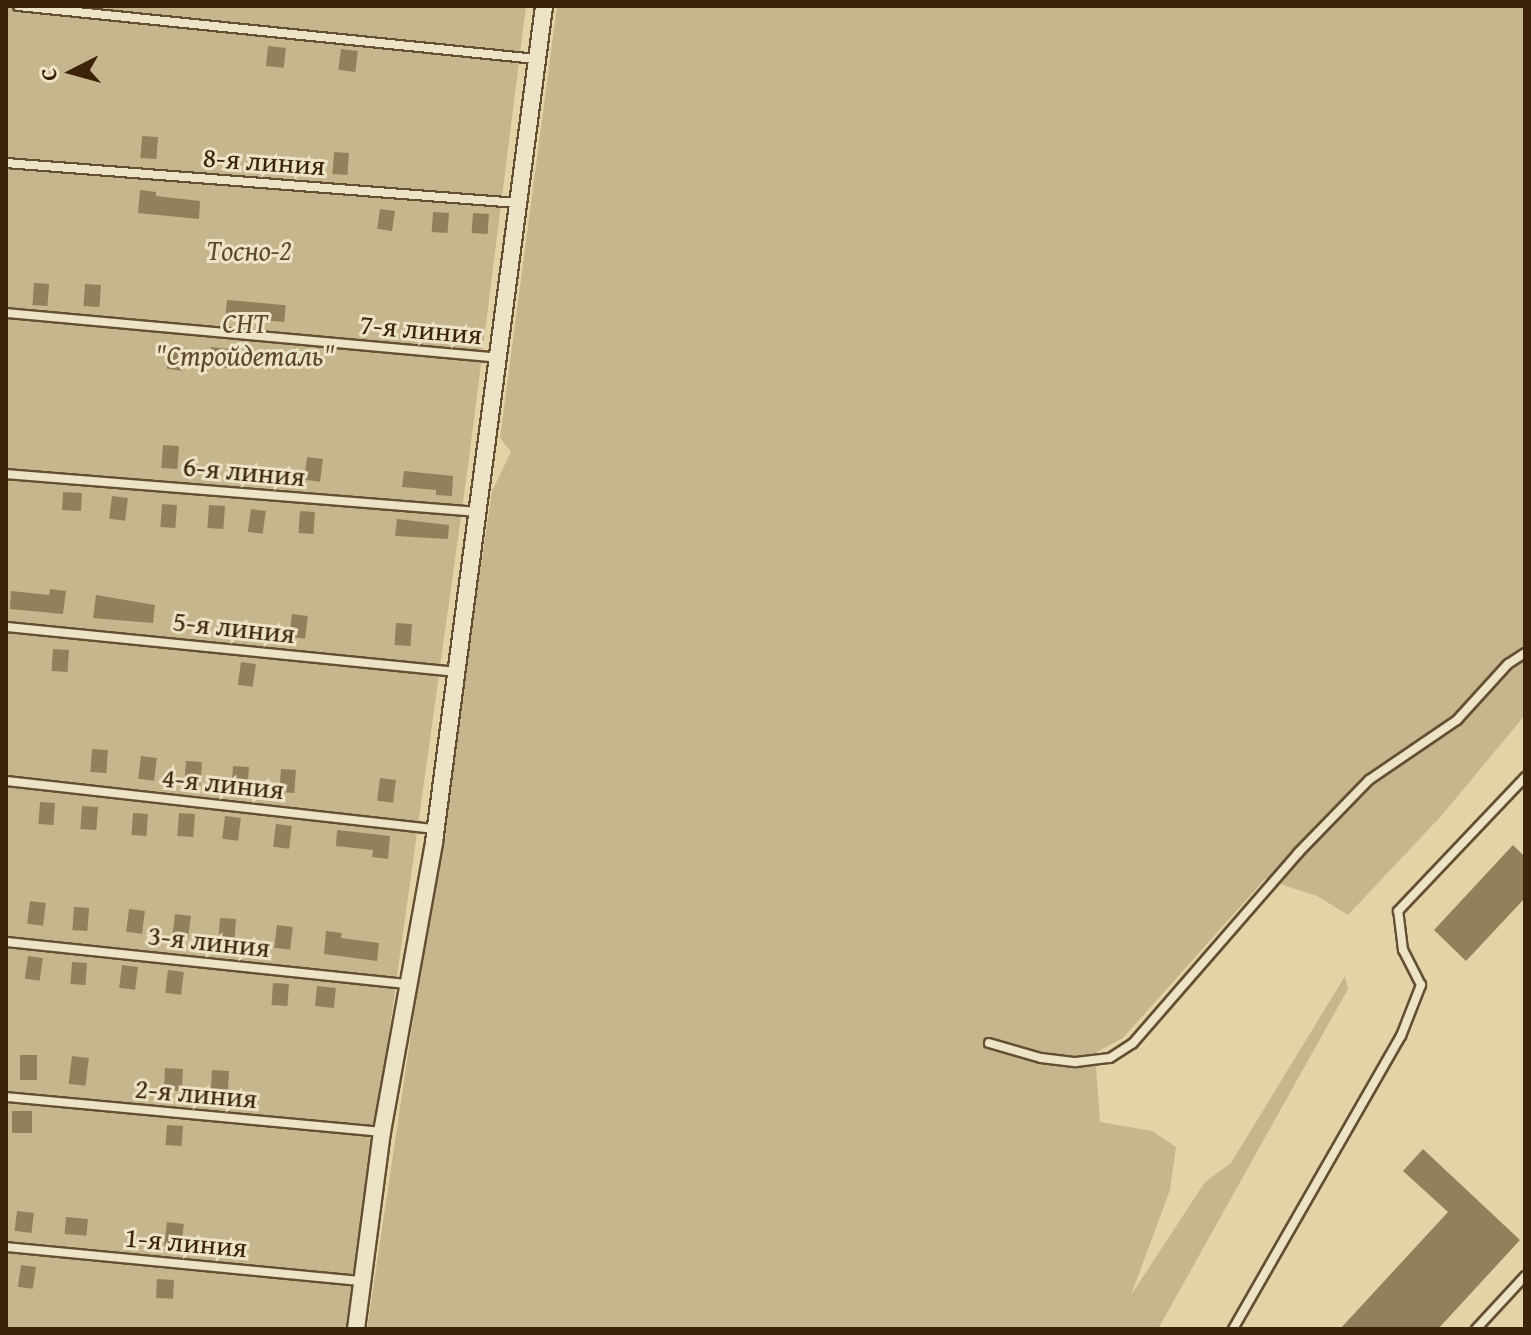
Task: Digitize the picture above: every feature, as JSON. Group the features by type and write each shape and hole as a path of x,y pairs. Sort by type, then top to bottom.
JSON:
{"street":[{"path":"356,1329 382,1132 436,829 544,6"}],"lane":[{"path":"18,6 537,59"},
{"name":"8-я линия","path":"6,163 518,203"},
{"name":"7-я линия","path":"6,313 498,358"},
{"name":"6-я линия","path":"6,474 478,512"},
{"name":"5-я линия","path":"6,627 457,672"},
{"path":"989,1043 1041,1058 1076,1062 1110,1058 1133,1043 1298,853 1369,780 1457,720 1508,664 1525,653"},
{"path":"1233,1329 1401,1036 1421,985 1403,950 1398,911 1525,777"},
{"name":"4-я линия","path":"6,781 436,829"},
{"name":"3-я линия","path":"6,942 407,984"},
{"name":"2-я линия","path":"6,1097 382,1132"},
{"name":"1-я линия","path":"6,1247 361,1281"},
{"path":"1476,1329 1525,1276"}],"green space":[{"name":"СНТ \"Стройдеталь\"","path":"6,6 526,6 469,459 348,1329 6,1329"},
{"path":"557,6 1525,6 1525,715 1443,814 1348,915 1317,896 1265,879 1123,1038 1095,1053 1100,1122 1152,1131 1176,1147 1170,1190 1131,1295 1205,1182 1231,1163 1345,976 1348,989 1158,1329 367,1329 492,491 511,452 500,438"}],"building":[{"path":"268,46 286,48 284,68 266,66"},
{"path":"341,49 358,51 355,72 338,70"},
{"path":"142,136 158,137 156,159 140,158"},
{"path":"334,152 349,153 347,175 332,174"},
{"path":"140,190 156,192 156,196 200,201 199,219 138,213"},
{"path":"380,209 395,211 392,231 377,229"},
{"path":"433,212 449,213 448,233 432,232"},
{"path":"473,213 489,214 488,234 472,233"},
{"path":"34,283 49,284 47,306 32,305"},
{"path":"85,284 101,285 99,307 83,306"},
{"path":"227,300 286,305 284,322 226,317"},
{"path":"170,346 185,348 182,371 167,369"},
{"path":"211,347 230,349 228,368 209,366"},
{"path":"163,445 179,446 177,469 161,468"},
{"path":"307,457 323,459 320,482 304,480"},
{"path":"404,471 453,476 452,496 436,495 436,490 402,487"},
{"path":"63,492 82,493 81,511 62,510"},
{"path":"112,496 128,498 125,521 109,519"},
{"path":"162,504 177,505 175,528 160,527"},
{"path":"209,505 225,506 223,529 207,528"},
{"path":"251,509 266,511 263,534 248,532"},
{"path":"300,511 315,512 313,534 298,533"},
{"path":"397,519 449,525 448,539 395,536"},
{"path":"50,589 66,591 63,614 10,609 11,591 49,595"},
{"path":"96,595 155,605 153,623 93,618"},
{"path":"292,614 308,616 305,639 289,637"},
{"path":"396,623 412,624 410,646 394,645"},
{"path":"53,649 69,650 67,672 51,671"},
{"path":"241,662 256,664 253,687 238,685"},
{"path":"92,749 108,750 106,773 90,772"},
{"path":"141,756 157,758 154,781 138,779"},
{"path":"186,761 202,762 200,785 184,784"},
{"path":"233,766 249,767 247,789 231,788"},
{"path":"281,769 296,770 294,793 279,792"},
{"path":"380,778 396,780 393,803 377,801"},
{"path":"40,802 55,803 53,825 38,824"},
{"path":"82,806 98,807 96,830 80,829"},
{"path":"133,813 148,814 146,836 131,835"},
{"path":"179,813 195,814 193,837 177,836"},
{"path":"225,816 241,818 238,841 222,839"},
{"path":"276,824 292,826 289,849 273,847"},
{"path":"337,830 390,836 388,859 372,857 373,850 336,846"},
{"path":"1513,845 1525,857 1525,898 1466,961 1434,930"},
{"path":"30,901 46,903 43,926 27,924"},
{"path":"74,907 89,908 87,931 72,930"},
{"path":"129,909 145,911 142,934 126,932"},
{"path":"175,914 191,916 188,939 172,937"},
{"path":"220,918 236,919 234,941 218,940"},
{"path":"277,925 293,927 290,950 274,948"},
{"path":"326,931 342,933 341,938 379,943 377,961 324,954"},
{"path":"28,956 43,958 40,981 25,979"},
{"path":"72,962 87,963 85,985 70,984"},
{"path":"122,965 138,967 135,990 119,988"},
{"path":"168,970 184,972 181,995 165,993"},
{"path":"273,983 289,984 287,1006 271,1005"},
{"path":"317,986 336,988 334,1008 315,1006"},
{"path":"20,1055 37,1055 37,1080 20,1080"},
{"path":"72,1056 89,1058 85,1086 69,1084"},
{"path":"165,1068 183,1069 182,1091 164,1090"},
{"path":"212,1070 229,1071 228,1094 211,1093"},
{"path":"12,1111 32,1111 32,1133 12,1133"},
{"path":"167,1125 183,1126 182,1146 166,1145"},
{"path":"1423,1149 1520,1240 1438,1329 1340,1329 1448,1212 1403,1171"},
{"path":"17,1211 34,1213 31,1233 15,1231"},
{"path":"66,1217 88,1219 86,1236 65,1234"},
{"path":"167,1222 184,1224 181,1248 164,1246"},
{"path":"21,1265 36,1267 33,1289 18,1287"},
{"path":"157,1279 174,1280 173,1299 156,1298"}],"park label":[{"name":"Тосно-2","path":"249,250"}]}
